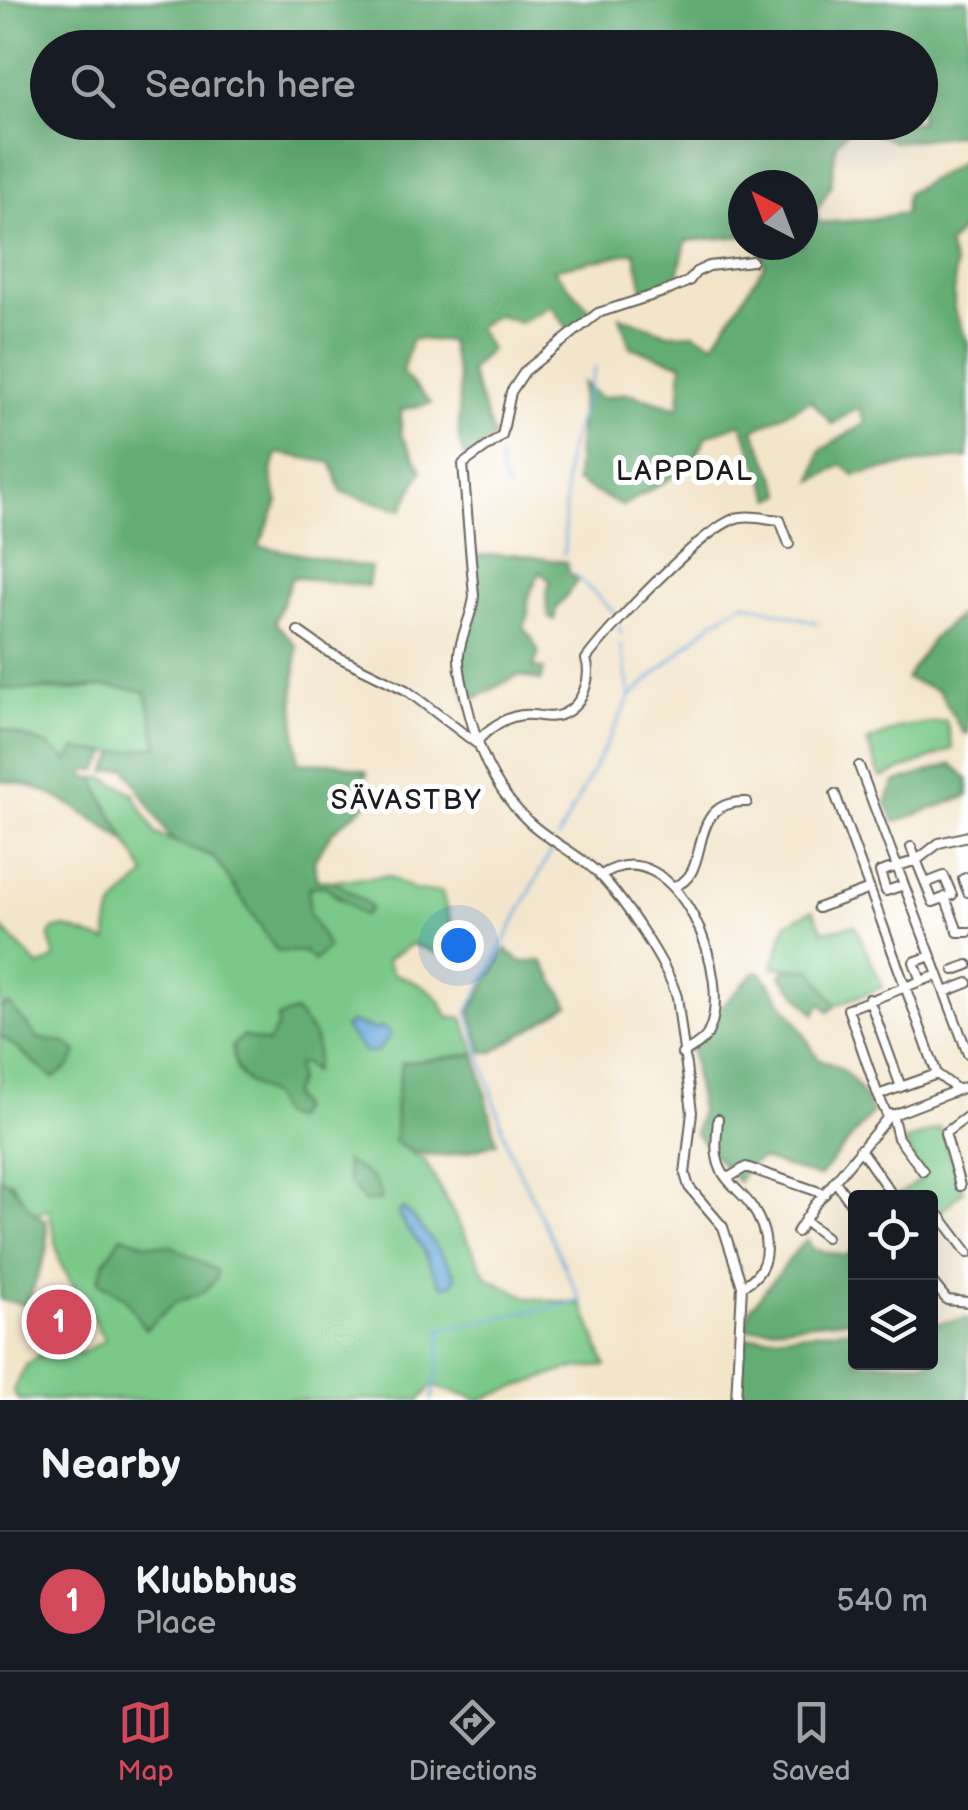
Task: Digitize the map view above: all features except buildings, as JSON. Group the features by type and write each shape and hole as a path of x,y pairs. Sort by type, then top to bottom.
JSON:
{"street":[{"path":"736,1400 742,1286 723,1227 689,1186 685,1174 692,1112 672,980 600,876 528,822 485,765 476,743 459,654 472,616 474,596 463,464 502,436 511,392 525,371 610,306 668,290 709,266 752,261"},
{"path":"476,743 486,730 506,720 528,714 547,718 566,713 577,703 589,680 586,659 593,649 635,601 714,527 740,517 780,520 789,544"},
{"path":"298,631 328,652 406,690 476,743"},
{"path":"858,766 968,1054"},
{"path":"835,794 937,1074 958,1090"},
{"path":"674,886 679,886 694,868 708,818 732,802 747,802"},
{"path":"866,877 918,860 939,844 968,836"},
{"path":"911,848 933,902 968,890 963,879 968,877"},
{"path":"600,876 616,865 658,871 674,886 701,932 708,952 712,1019 706,1035 682,1054"},
{"path":"880,872 888,890"},
{"path":"926,882 944,876 958,932 968,932"},
{"path":"818,908 904,885"},
{"path":"921,981 914,962 931,956"},
{"path":"954,970 968,965"},
{"path":"922,1171 898,1138 848,1014 850,1006 938,974"},
{"path":"944,992 968,983"},
{"path":"869,1000 901,1087"},
{"path":"958,1027 968,1022"},
{"path":"878,1095 937,1074"},
{"path":"798,1232 890,1116 968,1086"},
{"path":"960,1186 945,1133 968,1116"},
{"path":"718,1120 720,1170 749,1203 766,1235 765,1261 750,1282 742,1286"},
{"path":"860,1149 889,1190"},
{"path":"728,1178 746,1167 825,1194"},
{"path":"835,1181 848,1200"},
{"path":"940,1216 968,1253"},
{"path":"805,1221 826,1238"},
{"path":"932,1280 947,1300 968,1302"}],"green space":[{"path":"0,0 968,0 968,134 938,137 938,30 30,30 30,140 839,140 831,185 818,208 818,170 728,170 728,237 686,241 676,283 644,294 635,252 553,269 593,313 571,333 551,306 519,323 497,315 477,327 490,350 470,371 494,438 465,458 459,440 459,381 449,341 412,339 402,373 431,403 401,410 401,435 422,470 402,510 341,492 332,463 277,453 271,475 278,502 259,546 371,568 368,586 292,577 275,622 297,647 294,699 298,762 337,763 367,772 364,790 371,800 332,832 314,861 317,880 333,881 370,909 364,916 326,886 309,887 309,912 328,947 314,961 304,952 277,951 214,857 171,840 126,768 106,772 116,753 158,746 146,692 110,687 0,688"},
{"path":"968,158 968,223 948,246 955,266 954,309 968,343 968,458 854,475 842,465 813,481 820,451 865,423 859,407 832,424 811,400 754,430 783,494 772,499 741,423 707,436 691,466 622,506 576,482 582,382 601,398 627,393 679,408 682,364 630,347 620,316 669,334 694,333 714,343 765,264 763,260 818,260 818,219 819,223 865,220 905,213 906,194"},
{"path":"514,554 566,562 577,581 556,609 554,620 549,618 546,597 550,581 540,572 528,598 528,618 523,628 539,653 533,668 544,669 540,681 519,675 468,702 461,664 464,642 478,608 471,556"},
{"path":"968,607 968,734 963,733 938,690 906,679 933,638"},
{"path":"119,685 146,692 158,746 125,753 75,750 68,761 47,745 0,728 0,688 64,691"},
{"path":"946,721 953,749 881,778 867,742 902,727"},
{"path":"0,728 47,745 68,761 75,749 109,753 98,771 85,770 85,777 95,778 127,842 51,794 0,781"},
{"path":"952,764 968,779 968,796 895,822 886,803 894,783"},
{"path":"95,778 105,778 133,793 156,834 214,857 277,951 304,952 308,886 326,886 339,899 369,905 333,881 388,876 416,891 442,892 454,927 478,954 460,961 412,944 386,960 393,973 433,994 448,1018 463,1018 476,1054 403,1063 396,1100 395,1142 425,1161 487,1277 529,1298 582,1304 606,1366 569,1369 479,1400 432,1386 420,1400 18,1400 13,1390 27,1364 57,1350 81,1353 105,1340 60,1263 49,1209 33,1216 12,1182 0,1178 0,926 39,967 55,958 49,937 53,930 64,927 107,942 112,910 146,875 94,784"},
{"path":"813,910 823,931 855,925 883,987 836,1005 812,970 773,967 786,924"},
{"path":"506,949 521,962 542,961 569,1005 493,1052 483,1052 471,1011"},
{"path":"787,968 812,970 836,1005 829,1012 821,1003 815,1014 780,975"},
{"path":"755,972 761,972 819,1060 838,1067 852,1079 872,1113 819,1177 761,1159 746,1167 738,1182 695,1133 700,1112 691,1048 710,1027 715,1014"},
{"path":"9,1004 38,1038 68,1044 77,1053 69,1067 53,1078 0,1035 0,1008"},
{"path":"295,1012 312,1032 317,1054 313,1072 304,1064 296,1065 298,1079 291,1096 299,1107 293,1119 280,1116 272,1097 244,1079 232,1047 242,1036 268,1043 277,1027 277,1018"},
{"path":"476,1054 497,1143 433,1156 395,1142 402,1063"},
{"path":"940,1128 963,1191 940,1212 938,1190 905,1190 922,1178 905,1142"},
{"path":"345,1161 374,1182 380,1201 364,1201 348,1181"},
{"path":"0,1178 46,1221 48,1247 27,1305 0,1300"},
{"path":"122,1236 172,1246 217,1271 216,1279 202,1293 176,1302 145,1329 125,1298 98,1281 104,1263"},
{"path":"807,1240 813,1249 848,1254 848,1320 743,1330 751,1308"},
{"path":"968,1318 968,1400 742,1400 745,1338 848,1330 848,1370 938,1370 938,1323"}],"water":[{"path":"351,1022 375,1030 382,1027 391,1034 377,1052 365,1052 344,1028"},
{"path":"402,1209 447,1263 456,1278 451,1285 443,1286 436,1277 422,1248 400,1218 398,1213"}],"waterway":[{"path":"564,555 566,460 595,368"},
{"path":"499,458 508,490"},
{"path":"575,575 617,615"},
{"path":"558,838 631,696 714,621 744,603 818,623"},
{"path":"619,625 621,634"},
{"path":"621,644 630,696"},
{"path":"432,1400 441,1329 581,1301 508,1147 468,1012 554,845"}],"place":[{"name":"Klubbhus","path":"59,1322"}],"district":[{"name":"LAPPDAL","path":"685,470"},
{"name":"SÄVASTBY","path":"407,799"}]}
